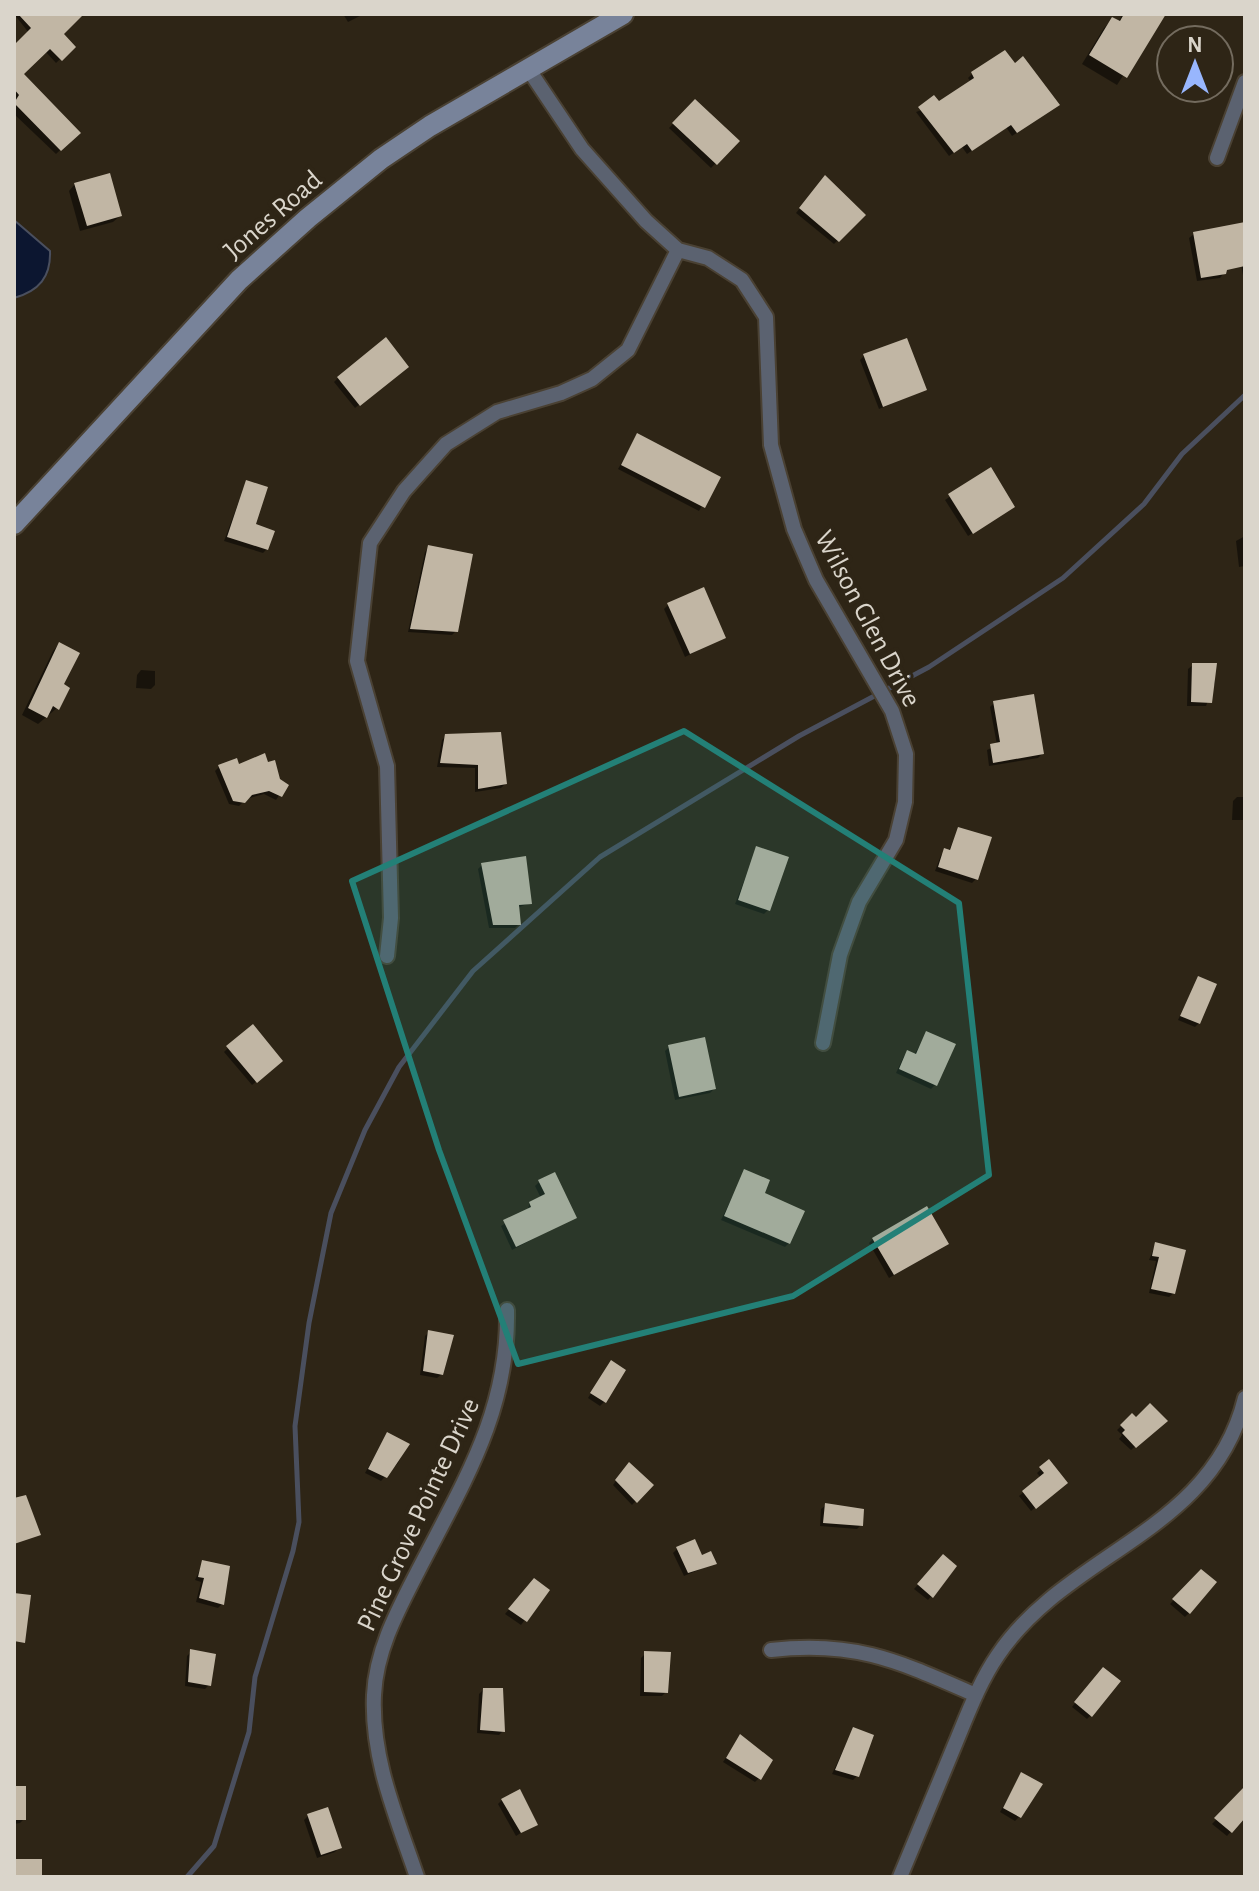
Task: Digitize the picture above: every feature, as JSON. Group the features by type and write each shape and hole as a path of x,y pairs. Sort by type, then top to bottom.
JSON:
{"street":[{"name":"Jones Road","path":"14,524 239,280 308,218 381,159 527,67 623,14"},
{"name":"Wilson Glen Drive","path":"527,67 543,95 608,180 678,250 708,258 742,280 766,317 771,445 794,529 816,580 892,711 906,754 905,802 896,840 859,902 840,955 823,1043"},
{"path":"1217,158 1245,82"},
{"path":"387,956 391,918 387,766 357,661 370,543 404,491 446,444 497,412 561,393 592,379 628,350 678,250"},
{"name":"Pine Grove Pointe Drive","path":"417,1877 384,1779 375,1737 374,1694 379,1660 392,1623 492,1422 505,1367 507,1310"},
{"path":"900,1877 976,1695 998,1654 1028,1619 1158,1523 1199,1488 1222,1458 1238,1426 1245,1398"},
{"path":"771,1650 834,1647 859,1650 896,1660 976,1695"}],"highlighted area":[{"path":"684,731 959,903 989,1175 793,1296 518,1364 439,1150 352,881"}],"water":[{"path":"14,220 50,251 50,260 42,282 14,298"}],"building":[{"path":"18,14 84,14 64,34 76,47 62,61 50,49 24,74 81,133 61,151 14,103 19,95 14,89 14,45 31,28"},
{"path":"1124,14 1166,14 1160,24 1155,24 1155,32 1127,78 1089,55 1112,17 1120,21"},
{"path":"1005,50 1015,63 1023,56 1060,105 1017,133 1011,125 972,151 967,144 954,153 918,107 934,95 939,101 974,78 971,72"},
{"path":"695,99 740,141 717,165 672,123"},
{"path":"110,173 122,216 87,226 74,183"},
{"path":"825,175 866,215 839,242 799,208"},
{"path":"1245,222 1245,266 1227,270 1226,274 1201,278 1193,232"},
{"path":"386,337 409,367 360,406 337,377"},
{"path":"907,338 927,390 883,407 863,354"},
{"path":"637,433 721,477 705,508 621,465"},
{"path":"991,467 1015,507 973,534 948,494"},
{"path":"246,480 268,487 256,524 275,531 268,550 227,537"},
{"path":"428,545 473,554 458,632 410,629"},
{"path":"704,587 726,638 690,654 667,603"},
{"path":"59,642 80,653 64,684 70,688 59,710 53,706 47,718 28,708"},
{"path":"1192,663 1217,663 1212,703 1191,702"},
{"path":"1034,694 1044,754 993,763 990,744 1000,742 993,701"},
{"path":"501,732 507,784 478,789 478,765 440,763 445,734"},
{"path":"265,753 268,762 275,760 280,779 289,785 282,797 269,791 252,795 245,803 233,801 218,765 237,758 239,764"},
{"path":"958,827 992,837 978,880 938,867 944,848 950,850"},
{"path":"756,846 789,857 770,911 738,900"},
{"path":"526,856 532,904 519,905 521,925 493,925 481,863"},
{"path":"1198,976 1217,984 1200,1024 1180,1016"},
{"path":"253,1024 283,1061 257,1083 226,1046"},
{"path":"926,1031 956,1044 937,1086 899,1069 907,1050 916,1054"},
{"path":"705,1037 716,1089 679,1097 668,1045"},
{"path":"744,1169 770,1180 765,1193 805,1211 790,1244 724,1216"},
{"path":"555,1172 577,1218 516,1247 503,1220 531,1207 529,1202 545,1194 538,1180"},
{"path":"927,1206 949,1244 894,1275 872,1238"},
{"path":"1155,1242 1186,1250 1175,1294 1151,1289 1159,1257 1152,1256"},
{"path":"428,1330 454,1335 443,1375 423,1371"},
{"path":"611,1360 626,1370 606,1403 590,1393"},
{"path":"1150,1403 1168,1421 1136,1448 1122,1433 1125,1430 1120,1425 1132,1413 1136,1417"},
{"path":"387,1432 410,1444 387,1478 368,1469"},
{"path":"1049,1459 1068,1483 1036,1509 1022,1491 1044,1473 1039,1467"},
{"path":"629,1462 654,1485 637,1503 615,1480"},
{"path":"26,1495 41,1535 14,1544 14,1498"},
{"path":"825,1503 864,1509 863,1526 823,1523"},
{"path":"695,1539 702,1555 711,1551 717,1564 688,1573 676,1547"},
{"path":"943,1554 957,1566 933,1598 917,1584"},
{"path":"202,1560 230,1566 224,1605 199,1598 204,1578 198,1577"},
{"path":"1201,1569 1217,1582 1190,1614 1172,1599"},
{"path":"534,1578 550,1590 527,1622 508,1609"},
{"path":"14,1593 31,1595 25,1643 14,1641"},
{"path":"190,1649 216,1654 211,1686 188,1682"},
{"path":"644,1651 671,1652 668,1693 644,1692"},
{"path":"1103,1667 1121,1681 1092,1717 1074,1702"},
{"path":"483,1688 503,1688 505,1732 480,1730"},
{"path":"853,1727 874,1735 859,1777 835,1770"},
{"path":"740,1734 773,1760 761,1780 726,1758"},
{"path":"1021,1772 1043,1784 1021,1818 1003,1808"},
{"path":"14,1786 26,1786 26,1820 14,1820"},
{"path":"1245,1786 1245,1818 1232,1833 1214,1818"},
{"path":"520,1789 538,1825 521,1833 501,1799"},
{"path":"328,1807 342,1848 321,1855 307,1814"},
{"path":"14,1859 42,1859 42,1877 14,1877"}],"waterway":[{"path":"187,1877 214,1846 249,1732 255,1677 293,1551 299,1522 295,1426 309,1323 331,1213 365,1130 399,1067 473,971 600,857 799,736 929,667 1063,578 1144,504 1182,454 1245,395"}]}
